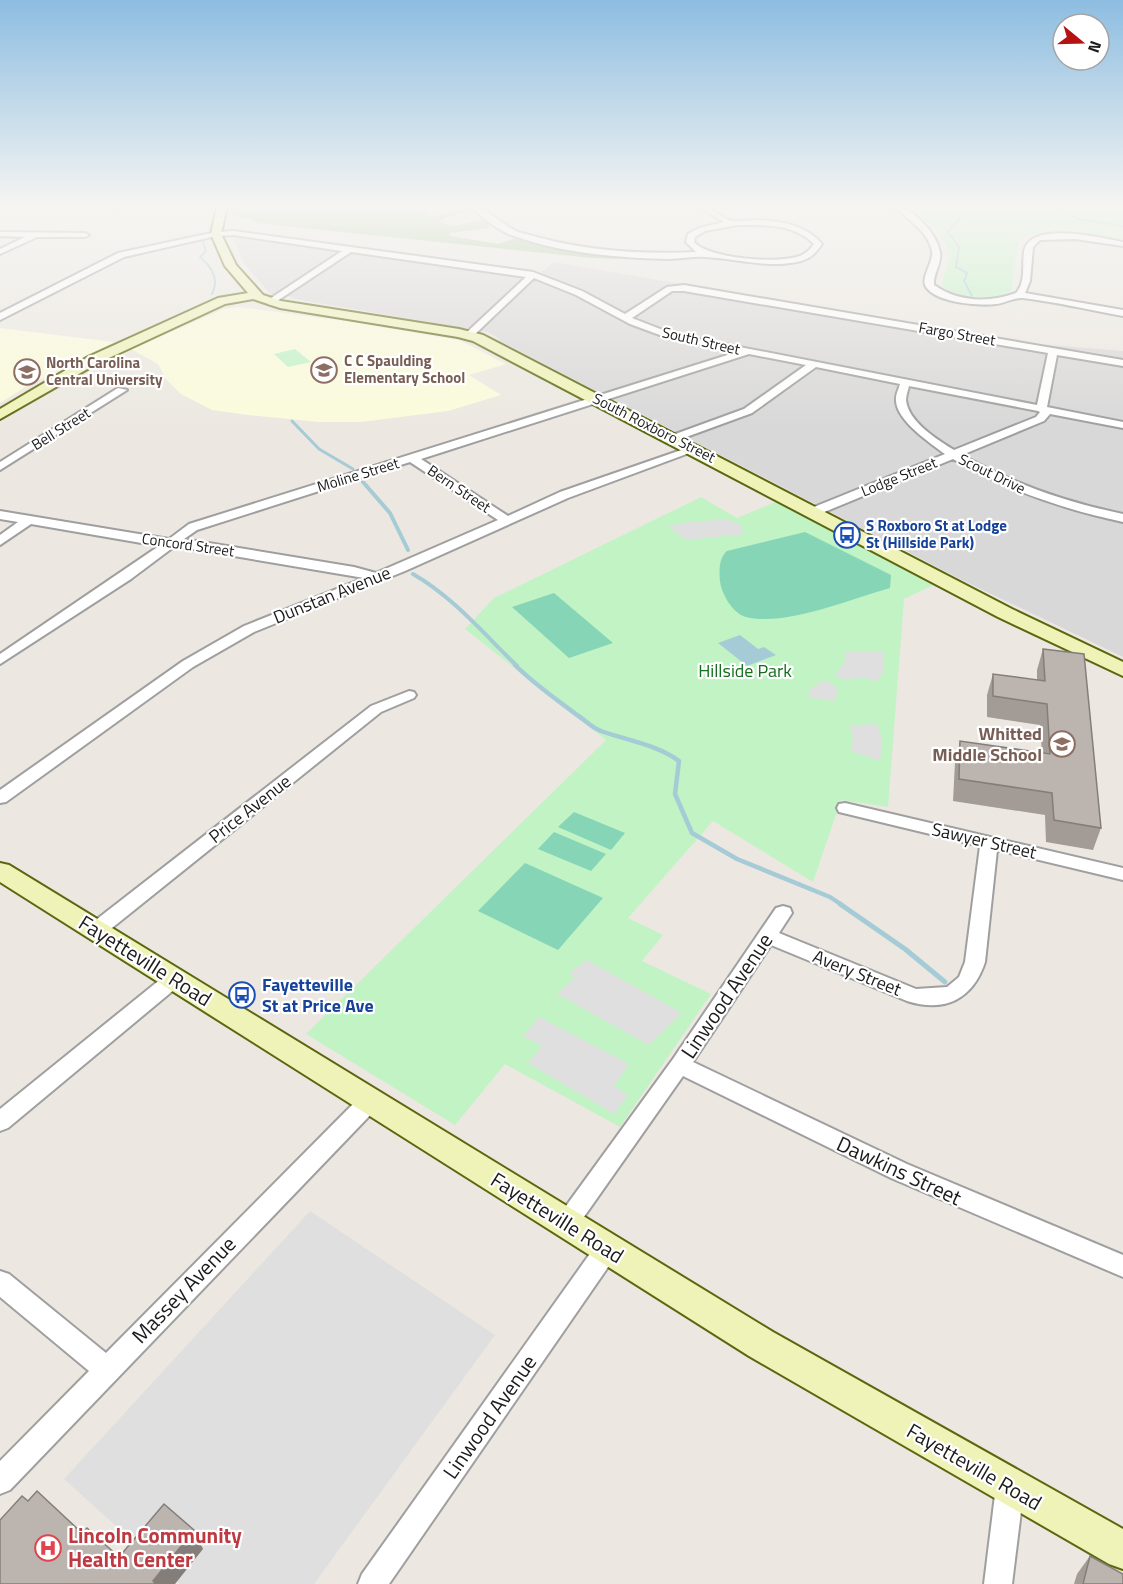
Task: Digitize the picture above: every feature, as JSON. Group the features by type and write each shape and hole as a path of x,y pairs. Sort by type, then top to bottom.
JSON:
{"street":[{"name":"South Street","path":"0,317 72,280"},
{"path":"243,280 262,298"},
{"path":"191,316 226,304 262,298 294,280"},
{"path":"469,335 528,280"},
{"name":"South Street","path":"546,280 587,296 625,318 671,336 1123,425"},
{"path":"929,280 935,290 952,297 977,302 993,302 1019,295 1123,313"},
{"path":"1019,295 1025,287 1026,280"},
{"path":"0,415 82,366 222,301 237,293 246,284"},
{"name":"Fargo Street","path":"625,318 670,289 684,288 1123,363"},
{"path":"222,301 262,298"},
{"name":"South Roxboro Street","path":"262,298 469,335 486,342 674,438 1005,613 1123,670"},
{"path":"1044,410 1053,351"},
{"name":"Moline Street","path":"0,660 126,576 170,543 206,522 747,352"},
{"path":"674,438 748,411 813,365"},
{"name":"Scout Drive","path":"906,383 901,393 902,402 911,422 954,455 1005,482 1037,495 1123,518"},
{"name":"Bell Street","path":"0,467 122,390"},
{"name":"Lodge Street","path":"813,512 1040,419 1044,410"},
{"name":"Dunstan Avenue","path":"0,798 188,664 213,649 279,616 590,485 694,449"},
{"name":"Bern Street","path":"412,458 506,520"},
{"name":"Concord Street","path":"0,515 170,543 187,543 354,571 375,577"},
{"path":"0,541 29,520"},
{"name":"Price Avenue","path":"95,931 376,709 409,694"},
{"name":"Sawyer Street","path":"845,808 1123,874"},
{"name":"Avery Street","path":"768,936 914,996 932,997 950,994 964,988 971,978 975,962 989,843"},
{"name":"Fayetteville Road","path":"4,878 174,979 760,1344 1123,1550"},
{"name":"Linwood Avenue","path":"566,1224 680,1065 783,913"},
{"path":"0,1122 174,979"},
{"name":"Dawkins Street","path":"680,1065 910,1177 1123,1266"},
{"name":"Massey Avenue","path":"0,1480 369,1102"},
{"name":"Linwood Avenue","path":"372,1584 607,1249"},
{"path":"0,1282 107,1370"},
{"path":"998,1584 1010,1487"}],"shaded area":[{"path":"258,280 658,280 1024,343 1123,351 1123,657 962,580 498,340 500,339 487,332 295,299 281,293 271,295"},
{"name":"C C Spaulding Elementary School","path":"239,307 345,321 459,340 506,364 469,375 501,395 448,411 361,422 319,422 248,415 212,410 181,394 166,379 158,364 131,349 224,309"},
{"name":"North Carolina Central University","path":"0,328 114,342 27,386 0,403"},
{"path":"731,519 733,523 740,523 744,534 686,540 668,526 689,522"},
{"path":"884,651 884,671 876,682 867,678 842,679 835,674 844,664 846,652"},
{"path":"825,680 838,688 835,701 808,697 811,688"},
{"path":"877,724 882,739 880,761 851,751 853,736 849,725"},
{"path":"587,960 682,1013 649,1045 557,994 574,978 570,972"},
{"path":"539,1017 629,1064 614,1086 628,1095 614,1114 528,1063 542,1046 523,1036"},
{"path":"310,1211 495,1335 314,1584 180,1584 64,1479"}],"green space":[{"path":"943,280 1012,280 1011,290 996,297 986,298 966,297 942,286"},
{"path":"295,349 311,362 288,367 274,354"},
{"name":"Hillside Park","path":"701,497 737,518 778,501 933,585 904,599 888,807 841,800 813,882 713,821 628,918 663,935 642,961 711,994 620,1127 505,1064 455,1125 306,1034 606,740 465,629 494,598"},
{"path":"805,532 891,575 890,588 818,610 779,618 746,617 737,612 728,602 721,586 720,569 724,554 727,551"},
{"path":"554,593 613,643 569,658 512,607"},
{"path":"574,812 625,833 611,850 558,827"},
{"path":"554,832 606,854 591,871 538,849"},
{"path":"525,863 603,898 558,950 478,911"}],"water":[{"path":"740,635 758,649 764,647 776,655 747,666 718,643"}],"building":[{"path":"1043,649 1084,654 1101,828 1054,820 1052,793 959,779 960,741 1050,754 1047,704 993,696 993,674 1045,681"},
{"name":"Lincoln Community Health Center","path":"37,1491 82,1533 87,1528 119,1557 164,1504 194,1530 153,1581 156,1584 0,1584 0,1520 22,1496 28,1501"},
{"path":"1090,1556 1123,1574 1123,1584 1083,1584"}],"waterway":[{"path":"212,294 215,280"},
{"path":"964,280 972,296"},
{"path":"292,421 319,449 353,469"},
{"path":"363,482 390,513 408,550"},
{"path":"413,574 455,605 517,666"},
{"path":"515,665 537,685 595,728 652,747 679,761 675,794 692,833 737,859 830,897 842,905"},
{"path":"840,904 905,949 945,982"}],"place":[{"name":"C C Spaulding Elementary School","path":"324,370"},
{"name":"North Carolina Central University","path":"27,372"},
{"name":"S Roxboro St at Lodge St (Hillside Park)","path":"847,535"},
{"name":"Whitted Middle School","path":"1062,744"},
{"name":"Fayetteville St at Price Ave","path":"242,995"},
{"name":"Lincoln Community Health Center","path":"48,1548"}]}
